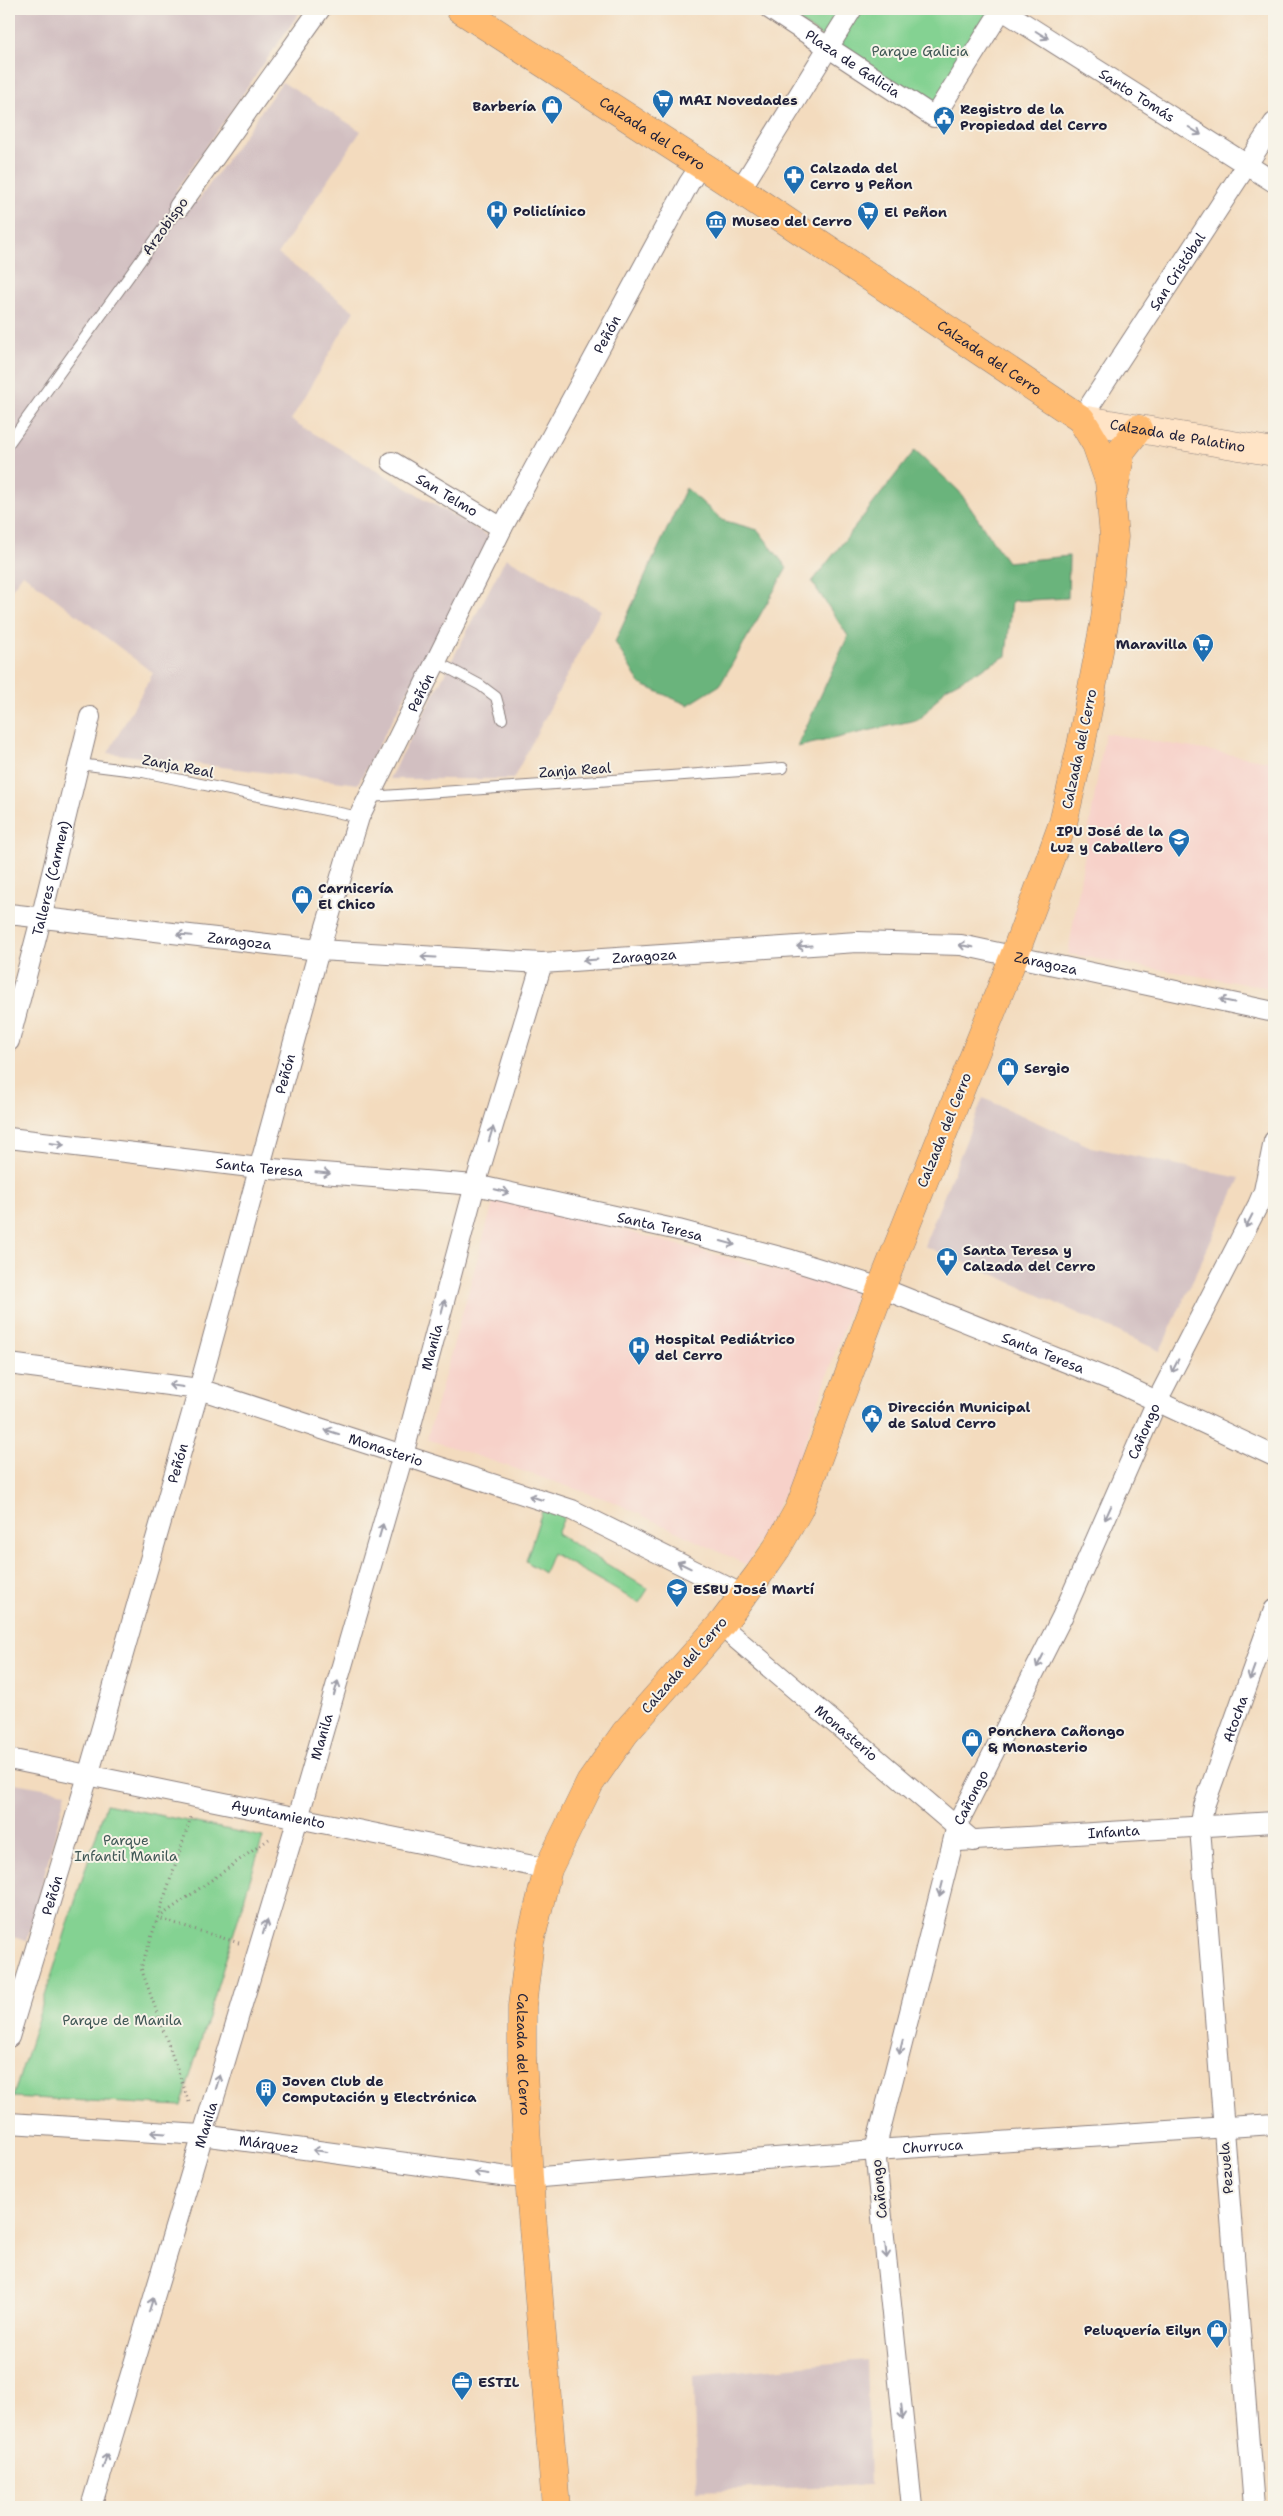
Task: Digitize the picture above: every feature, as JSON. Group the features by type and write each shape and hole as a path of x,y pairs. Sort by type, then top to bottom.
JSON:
{"main road":[{"name":"Calzada del Cerro","path":"460,9 740,190 1080,419 1096,444 1104,465 1113,506 1112,569 1105,619 1074,781 1063,823 1014,956 881,1288 799,1509 777,1548 743,1595 720,1625 625,1733 590,1783 548,1869 530,1942 522,2006 522,2056 529,2178 556,2507"},
{"path":"1113,506 1115,478 1122,451 1138,429"}],"street":[{"name":"Arzobispo","path":"179,207 320,9"},
{"name":"Plaza de Galicia","path":"770,9 934,117 1002,9"},
{"path":"740,190 852,9"},
{"name":"Santo Tomás","path":"1002,9 1274,182"},
{"name":"San Cristóbal","path":"1080,419 1274,123"},
{"name":"Peñón","path":"9,2037 88,1776 199,1389 319,950 359,817 502,528 684,192 701,165"},
{"name":"Calzada de Palatino","path":"1080,419 1274,452"},
{"name":"San Telmo","path":"392,462 502,528"},
{"name":"Talleres (Carmen)","path":"9,1041 90,717"},
{"name":"Zaragoza","path":"9,914 319,950 542,963 857,942 961,945 1274,1012"},
{"name":"Manila","path":"91,2507 298,1818 403,1455 475,1185 542,963"},
{"name":"Santa Teresa","path":"9,1138 259,1168 475,1185 678,1230 792,1260 881,1288 1080,1367 1157,1400 1243,1443 1274,1456"},
{"name":"Cañongo","path":"912,2507 875,2150 955,1834 1062,1617 1157,1400 1261,1198 1274,1142"},
{"name":"Monasterio","path":"9,1364 199,1389 572,1510 743,1595"},
{"name":"Atocha","path":"1200,1828 1204,1806 1274,1610"},
{"name":"Monasterio","path":"720,1625 955,1834"},
{"name":"Ayuntamiento","path":"9,1759 548,1869"},
{"name":"Infanta","path":"955,1834 973,1841 1274,1822"},
{"name":"Pezuela","path":"1200,1828 1254,2507"},
{"name":"Márquez","path":"9,2123 202,2135 501,2176 529,2178"},
{"name":"Churruca","path":"529,2178 875,2150 1274,2124"}],"lane":[{"name":"Arzobispo","path":"9,443 179,207"},
{"path":"435,661 480,685 496,697 502,719"},
{"name":"Zanja Real","path":"79,764 143,772 359,817"},
{"name":"Zanja Real","path":"369,797 783,768"}],"path":[{"path":"197,1798 141,1968 202,2135"},
{"path":"158,1918 298,1818"},
{"path":"158,1918 258,1949"},
{"path":"9,2498 14,2507"}],"shaded area":[{"path":"9,9 302,9 176,190 197,202 282,82 361,131 278,254 354,311 291,420 490,537 358,784 108,753 153,673 23,574 9,593"},
{"path":"506,558 601,610 513,779 389,779"},
{"name":"IPU José de la Luz y Caballero","path":"1105,733 1274,762 1274,987 1269,988 1068,954"},
{"path":"983,1098 1091,1147 1240,1178 1160,1351 984,1270 924,1246"},
{"name":"Hospital Pediátrico del Cerro","path":"495,1196 856,1292 794,1474 747,1565 614,1502 427,1439"},
{"path":"9,1782 66,1792 27,1941 9,1936"},
{"path":"866,2360 870,2485 697,2491 693,2376"}],"green space":[{"name":"Parque Galicia","path":"781,9 996,9 933,110"},
{"path":"915,450 959,491 1007,562 1069,556 1068,598 1012,601 1006,656 946,688 920,719 797,747 848,636 812,582"},
{"path":"686,488 722,520 758,530 787,568 720,685 688,705 640,684 615,642"},
{"path":"543,1508 565,1515 557,1534 648,1589 639,1603 552,1553 544,1573 526,1561"},
{"name":"Parque de Manila","path":"106,1804 263,1837 181,2106 13,2097"}],"place":[{"name":"MAI Novedades","path":"663,119"},
{"name":"Barbería","path":"552,125"},
{"name":"Registro de la Propiedad del Cerro","path":"944,136"},
{"name":"Calzada del Cerro y Peñon","path":"794,195"},
{"name":"Policlínico","path":"497,230"},
{"name":"El Peñon","path":"868,231"},
{"name":"Museo del Cerro","path":"716,240"},
{"name":"Maravilla","path":"1203,663"},
{"name":"IPU José de la Luz y Caballero","path":"1179,858"},
{"name":"Carnicería El Chico","path":"302,915"},
{"name":"Sergio","path":"1008,1087"},
{"name":"Santa Teresa y Calzada del Cerro","path":"947,1277"},
{"name":"Hospital Pediátrico del Cerro","path":"639,1366"},
{"name":"Dirección Municipal de Salud Cerro","path":"872,1434"},
{"name":"ESBU José Martí","path":"677,1608"},
{"name":"Ponchera Cañongo & Monasterio","path":"972,1758"},
{"name":"Joven Club de Computación y Electrónica","path":"266,2108"},
{"name":"Peluquería Eilyn","path":"1217,2349"},
{"name":"ESTIL","path":"462,2401"}],"park label":[{"name":"Parque Infantil Manila","path":"126,1848"}]}
